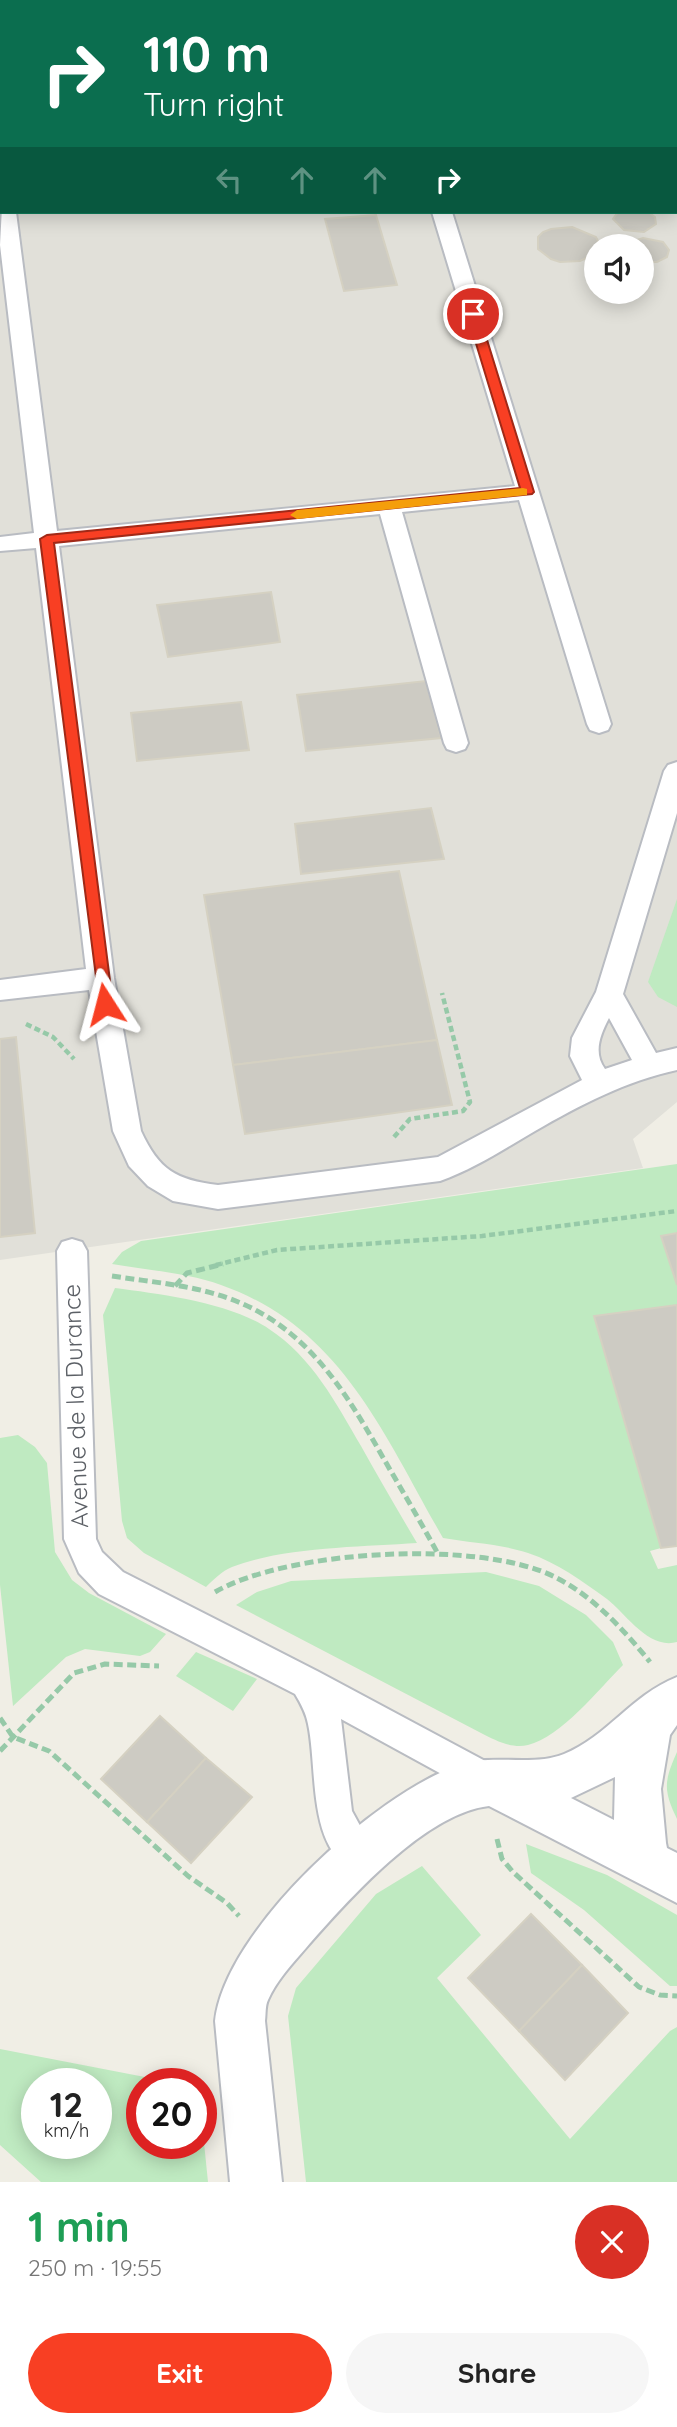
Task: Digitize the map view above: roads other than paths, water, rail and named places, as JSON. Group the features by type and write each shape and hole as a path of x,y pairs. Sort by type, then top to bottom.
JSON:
{"street":[{"path":"256,2182 240,2021 242,1999 251,1979 272,1950 358,1855 403,1819 460,1788 490,1782 546,1784 578,1772 614,1750 664,1707"},
{"path":"662,1871 637,1830 636,1797 640,1752 664,1707"},
{"path":"490,1782 662,1871"}],"lane":[{"path":"6,214 101,978 127,1131 139,1158 158,1178 183,1193 218,1197 440,1169 463,1160 601,1083 648,1064 677,1059"},
{"path":"443,214 599,724"},
{"path":"0,544 528,492"},
{"path":"388,505 456,743"},
{"path":"601,1083 586,1063 586,1044 593,1022 609,994 677,771"},
{"path":"0,990 101,978"},
{"path":"609,994 648,1064"},
{"name":"Avenue de la Durance","path":"72,1261 80,1539 90,1562 111,1583 307,1683 490,1782"},
{"path":"307,1683 326,1725 336,1822 348,1845 358,1855"}]}
